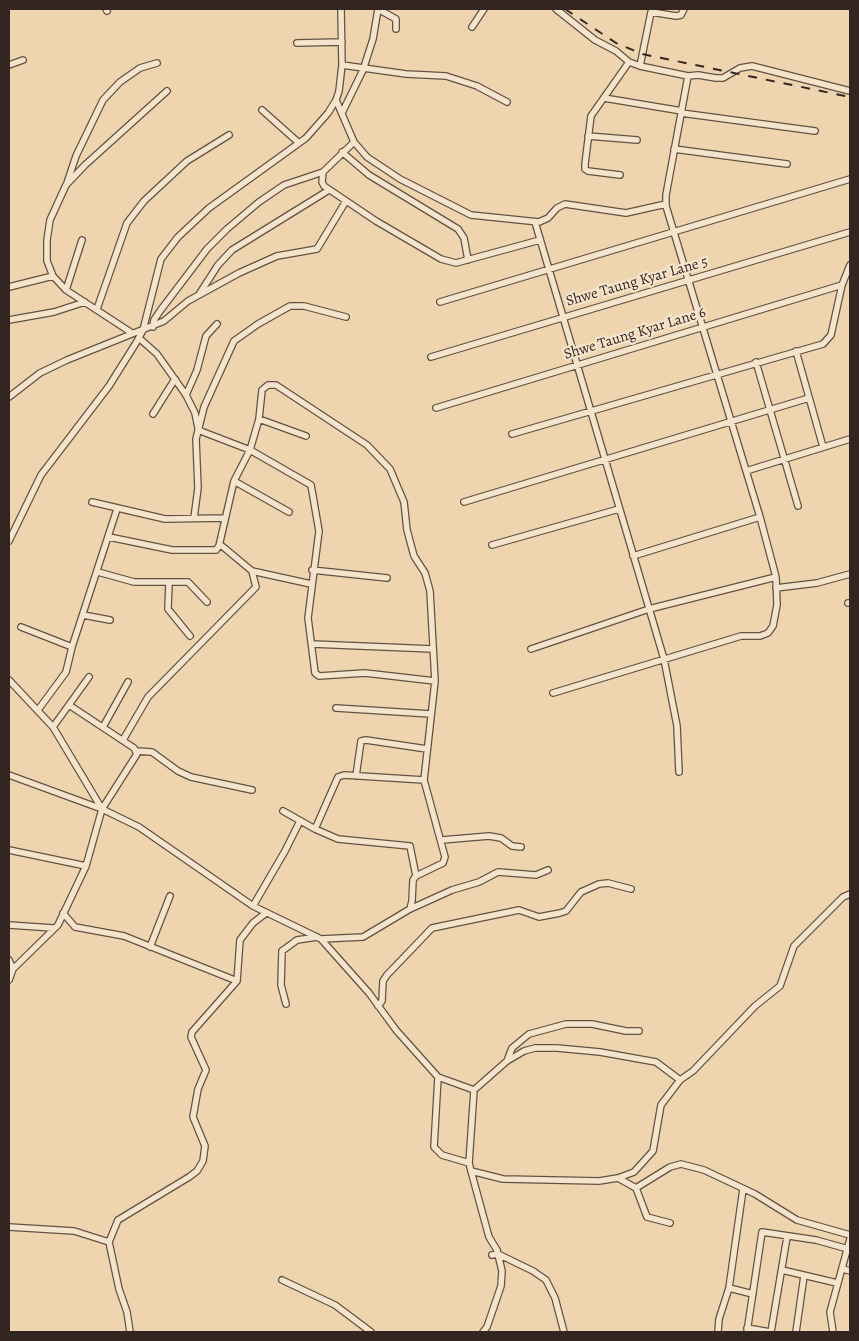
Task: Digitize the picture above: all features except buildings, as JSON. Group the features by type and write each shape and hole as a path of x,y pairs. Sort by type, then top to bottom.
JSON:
{"street":[{"path":"9,541 40,475 109,386 139,338 143,330 162,259 178,237 209,208 299,143 328,113 336,100 342,65 341,9"},
{"path":"342,113 363,70 373,39 378,9 396,19 396,29"},
{"path":"472,26 484,9"},
{"path":"556,9 595,40 629,62 640,66 688,76 724,78 740,68 752,66 850,91"},
{"path":"640,66 651,12 676,16 681,15 684,9"},
{"path":"297,43 342,42"},
{"path":"9,65 23,60"},
{"path":"132,333 66,290 53,276 47,261 47,240 50,220 66,185 76,156 103,100 120,82 140,68 157,62"},
{"path":"620,175 585,169 591,116 629,62"},
{"path":"342,65 363,70 446,76 477,86 507,102"},
{"path":"553,693 741,636 760,636 768,633 773,626 776,577 732,422 666,204 688,76"},
{"path":"66,185 85,164 167,91"},
{"path":"604,98 681,112 815,131"},
{"path":"336,100 354,142 367,158 381,168 471,215 535,222 543,221 557,208 565,204 626,213 666,204"},
{"path":"262,110 299,143"},
{"path":"97,309 127,223 144,201 187,161 229,135"},
{"path":"588,136 638,140"},
{"path":"153,327 154,320 160,311 207,249 227,228 284,185 323,172 354,142"},
{"path":"674,149 787,164"},
{"path":"342,152 369,174 458,229 464,238 468,260"},
{"path":"323,172 322,182 329,190 449,263 468,260 540,240"},
{"path":"440,302 850,179"},
{"path":"200,293 218,265 232,250 329,190"},
{"path":"9,396 40,373 132,333 153,327 164,321 200,293 260,262 277,256 317,249 346,201"},
{"path":"535,222 664,659 677,726 680,772"},
{"name":"Shwe Taung Kyar Lane 5","path":"431,357 850,232"},
{"path":"66,290 82,240"},
{"path":"512,434 796,350 823,344 828,340 842,286 850,265"},
{"path":"9,286 53,276"},
{"name":"Shwe Taung Kyar Lane 6","path":"436,408 703,326 842,286"},
{"path":"9,320 54,312 85,302"},
{"path":"194,518 198,488 196,451 198,430 204,407 234,340 290,306 304,306 346,317"},
{"path":"186,396 197,370 206,336 217,324"},
{"path":"139,338 157,354 186,396 195,413 198,430"},
{"path":"796,350 823,447"},
{"path":"756,362 798,506"},
{"path":"153,414 175,379"},
{"path":"109,537 172,550 216,550 219,546 234,481 250,450 259,419 262,390 268,385 276,385 367,444 390,469 404,502 407,530 414,556 425,573 430,591 435,680 424,780 432,815 442,840 445,857 443,863 416,876 413,880 410,909"},
{"path":"464,502 810,398"},
{"path":"259,419 306,436"},
{"path":"198,430 250,450 311,485 319,531 312,570 308,618 314,668 319,676 365,673 435,680"},
{"path":"746,470 850,439"},
{"path":"234,481 289,512"},
{"path":"92,502 165,518 225,518"},
{"path":"38,710 66,672 72,647 117,509"},
{"path":"492,545 619,509"},
{"path":"633,556 760,517"},
{"path":"219,546 230,552 252,571 311,584"},
{"path":"312,570 387,578"},
{"path":"123,740 148,696 256,587 252,571"},
{"path":"98,572 134,582 191,583 207,602"},
{"path":"776,588 817,583 850,574"},
{"path":"531,649 649,609 776,577"},
{"path":"169,584 168,609 190,636"},
{"path":"83,615 110,620"},
{"path":"21,627 72,647"},
{"path":"312,644 433,648"},
{"path":"53,727 89,677"},
{"path":"9,680 53,727 102,809"},
{"path":"103,727 128,682"},
{"path":"69,705 137,751 152,752 178,771 191,777 252,790"},
{"path":"336,708 431,714"},
{"path":"356,776 361,741 366,740 427,749"},
{"path":"9,980 13,969 53,928 63,913 86,866 102,809 137,751"},
{"path":"9,775 102,809 139,827 252,906 319,938 438,1077 474,1090"},
{"path":"315,830 335,781 344,775 424,780"},
{"path":"283,812 315,830 338,839 410,846 416,876"},
{"path":"252,906 300,821"},
{"path":"442,840 489,836 501,838 508,844 521,847"},
{"path":"9,850 86,866"},
{"path":"286,1004 281,985 282,950 297,940 363,937 410,909 452,890 479,882 498,872 536,875 548,870"},
{"path":"378,1006 382,1001 383,981 387,975 432,928 514,911 525,911 539,917 560,913 566,911 581,892 599,884 608,883 631,890"},
{"path":"471,1171 503,1179 599,1181 618,1178 634,1172 653,1151 661,1105 680,1080 693,1072 755,1006 780,986 794,946 843,897 850,894"},
{"path":"150,947 170,896"},
{"path":"63,913 75,927 124,936 237,981"},
{"path":"130,1332 128,1312 119,1289 109,1242 118,1220 189,1177 197,1171 203,1161 205,1146 193,1117 198,1089 206,1070 192,1037 192,1032 237,981 240,940 253,923 266,913"},
{"path":"9,925 53,928"},
{"path":"9,960 13,969"},
{"path":"507,1061 512,1048 529,1034 566,1024 592,1024 626,1031 640,1031"},
{"path":"483,1332 487,1327 501,1286 502,1271 489,1237 469,1163 474,1090 507,1061 524,1051 535,1048 600,1052 656,1062 680,1080"},
{"path":"438,1077 434,1147 442,1155 469,1163"},
{"path":"636,1188 670,1167 680,1164 704,1170 743,1189 797,1220 816,1227 850,1235"},
{"path":"618,1178 636,1188 647,1218 670,1223"},
{"path":"718,1332 718,1319 730,1288 743,1189"},
{"path":"9,1227 74,1231 109,1242"},
{"path":"787,1237 771,1332 747,1330 762,1232 816,1240 848,1249"},
{"path":"832,1332 830,1312 850,1239"},
{"path":"495,1254 532,1271 546,1280 555,1298 564,1332"},
{"path":"843,1269 850,1271"},
{"path":"782,1270 837,1284"},
{"path":"796,1332 804,1276"},
{"path":"282,1280 336,1305 371,1332"},
{"path":"730,1288 753,1294"}],"railway":[{"path":"565,9 616,43 642,54 850,97"}]}
